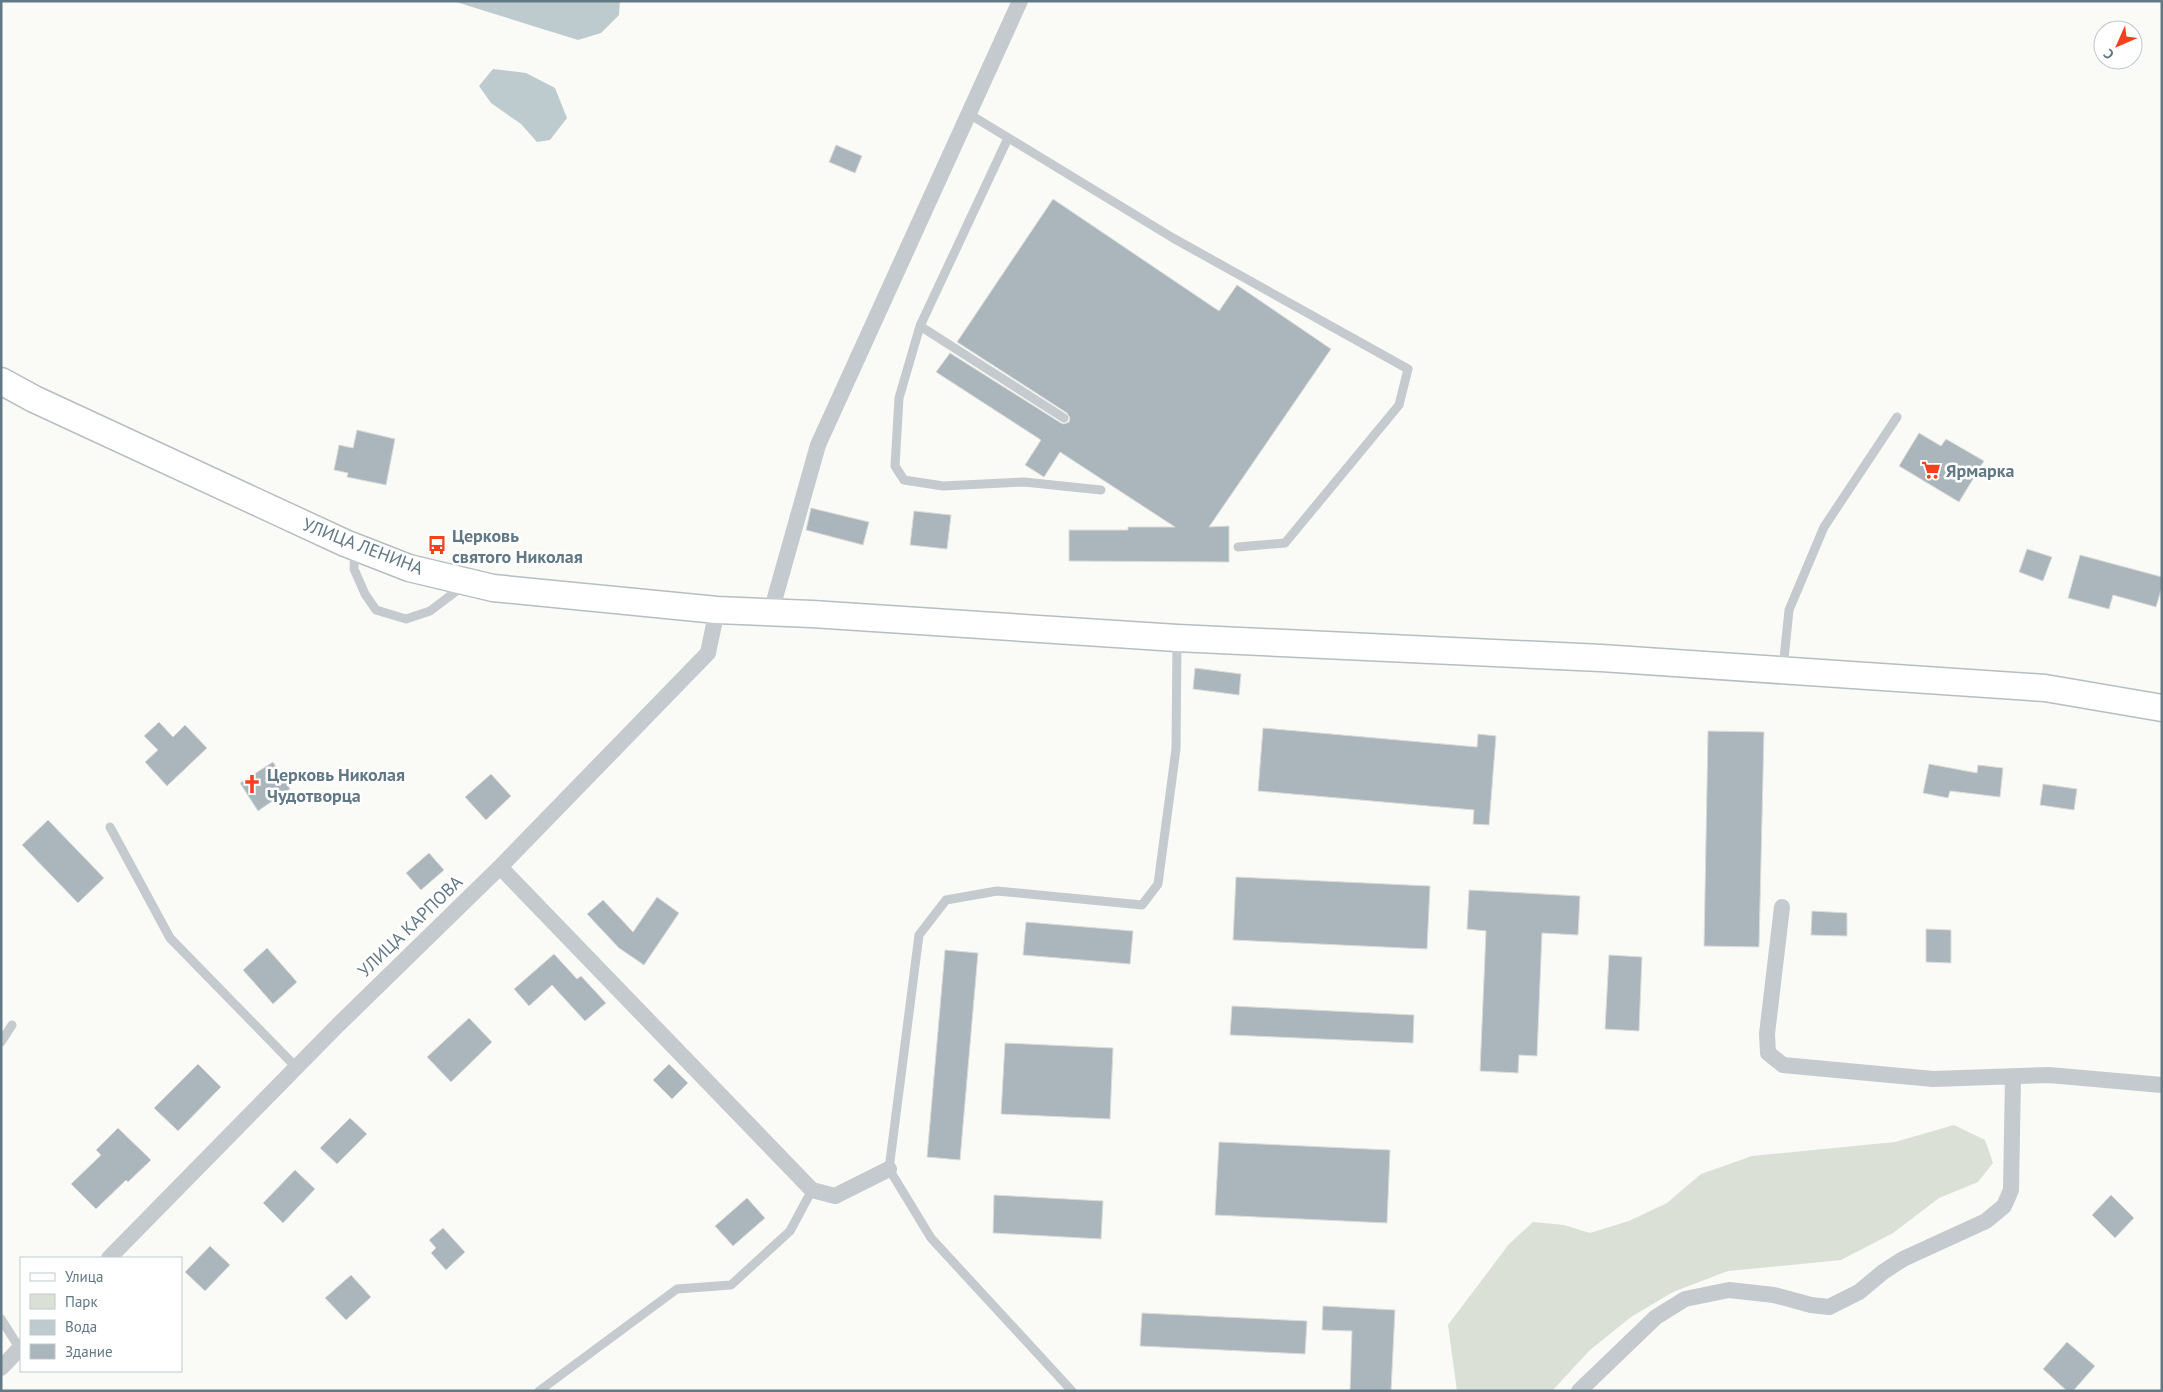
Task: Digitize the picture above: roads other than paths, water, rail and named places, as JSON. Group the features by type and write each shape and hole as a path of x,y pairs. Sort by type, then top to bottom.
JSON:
{"main road":[{"name":"УЛИЦА ЛЕНИНА","path":"1,381 34,399 355,547 409,568 493,588 717,610 812,614 1177,638 1601,658 2045,688 2162,708"}],"street":[{"path":"771,612 818,445 1020,1"},
{"name":"УЛИЦА КАРПОВА","path":"110,1257 296,1067 500,867 708,653 717,610"},
{"path":"500,867 812,1190 835,1196 889,1169"},
{"path":"1782,907 1768,1034 1768,1053 1783,1065 1933,1079 2050,1076 2162,1085"},
{"path":"1579,1391 1656,1317 1685,1299 1729,1290 1774,1295 1811,1305 1830,1307 1859,1292 1883,1272 1903,1260 1986,1221 2004,1206 2011,1190 2013,1077"},
{"path":"1,1368 20,1349"}],"lane":[{"path":"969,114 1174,238 1408,369 1399,405 1285,544 1238,546"},
{"path":"1008,138 920,326 899,398 895,466 904,480 943,486 1024,482 1101,490"},
{"path":"920,326 1064,418"},
{"path":"1783,671 1789,610 1824,528 1897,417"},
{"path":"355,547 354,569 365,594 376,610 406,619 430,611 469,582"},
{"path":"1072,1391 931,1238 889,1169 919,935 946,900 997,891 1142,905 1158,884 1176,749 1177,638"},
{"path":"110,828 170,938 296,1067"},
{"path":"1,1042 12,1026"},
{"path":"538,1391 677,1289 731,1285 790,1232 812,1190"},
{"path":"1,1319 20,1347"}],"water":[{"path":"453,1 620,1 619,15 601,33 578,40"},
{"path":"493,69 526,73 555,88 567,118 550,140 537,142 521,124 491,103 479,86"}],"place":[{"name":"Ярмарка","path":"1931,470"},
{"name":"Церковь святого Николая","path":"437,545"},
{"name":"Церковь Николая Чудотворца","path":"252,784"}]}
